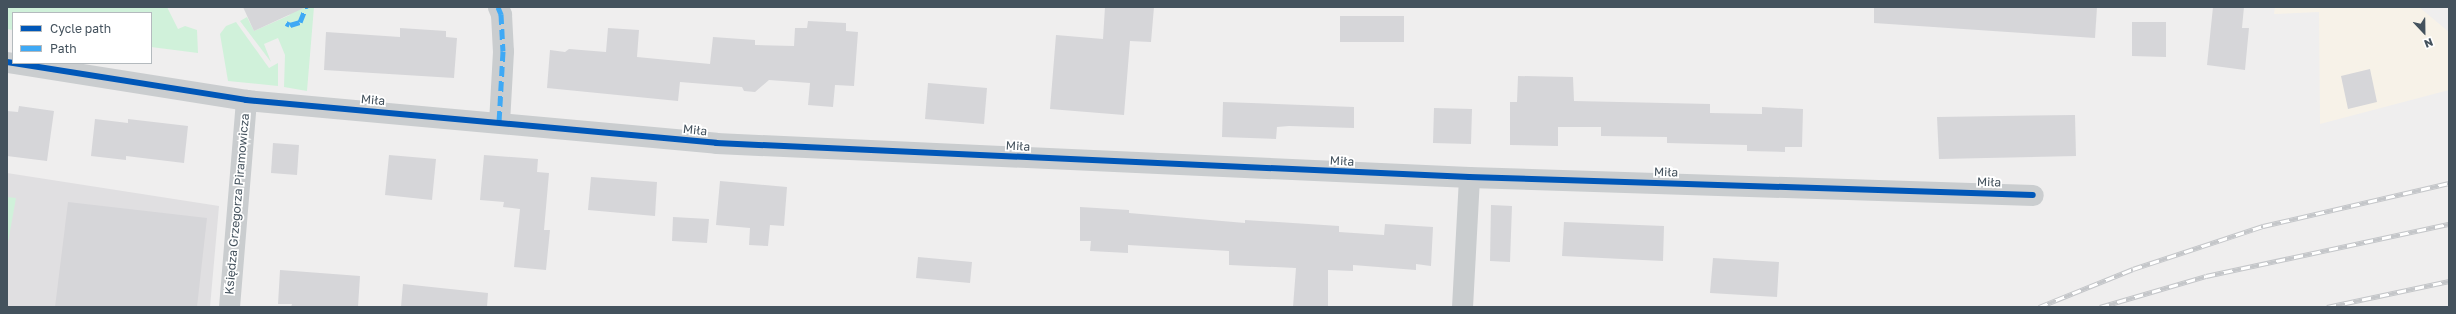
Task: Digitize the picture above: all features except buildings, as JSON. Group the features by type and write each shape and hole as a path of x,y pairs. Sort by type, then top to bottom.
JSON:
{"street":[{"path":"498,7 501,14 503,51 499,122"},
{"name":"Miła","path":"20,64 246,100 716,143 1469,177 2033,195"},
{"name":"Księdza Grzegorza Piramowicza","path":"229,307 246,100"},
{"path":"1462,307 1469,177"}],"shaded area":[{"path":"2275,7 2419,7 2449,32 2449,90 2320,124 2319,12 2274,14"},
{"path":"7,173 219,206 210,307 7,307"}],"green space":[{"path":"7,7 167,7 178,29 185,26 197,30 198,53 152,47 152,12 12,12 12,30 7,29"},
{"path":"287,7 314,7 307,91 284,87 285,55 278,38 264,44 271,62 240,21 247,17 254,31 290,15"},
{"path":"236,22 269,68 278,63 278,86 228,81 220,34 226,26"},
{"path":"7,197 16,198 7,248"}],"railway":[{"path":"2039,307 2133,269 2263,226 2449,183"},
{"path":"2100,307 2206,276 2449,224"},
{"path":"2327,307 2449,281"}],"marked path":[{"path":"286,23 290,25 300,22 306,7"},
{"path":"498,7 501,14 503,51 499,122"}],"cycle path":[{"path":"7,62 12,63"},
{"path":"20,64 246,100 716,143 1469,177 2033,195"}]}
